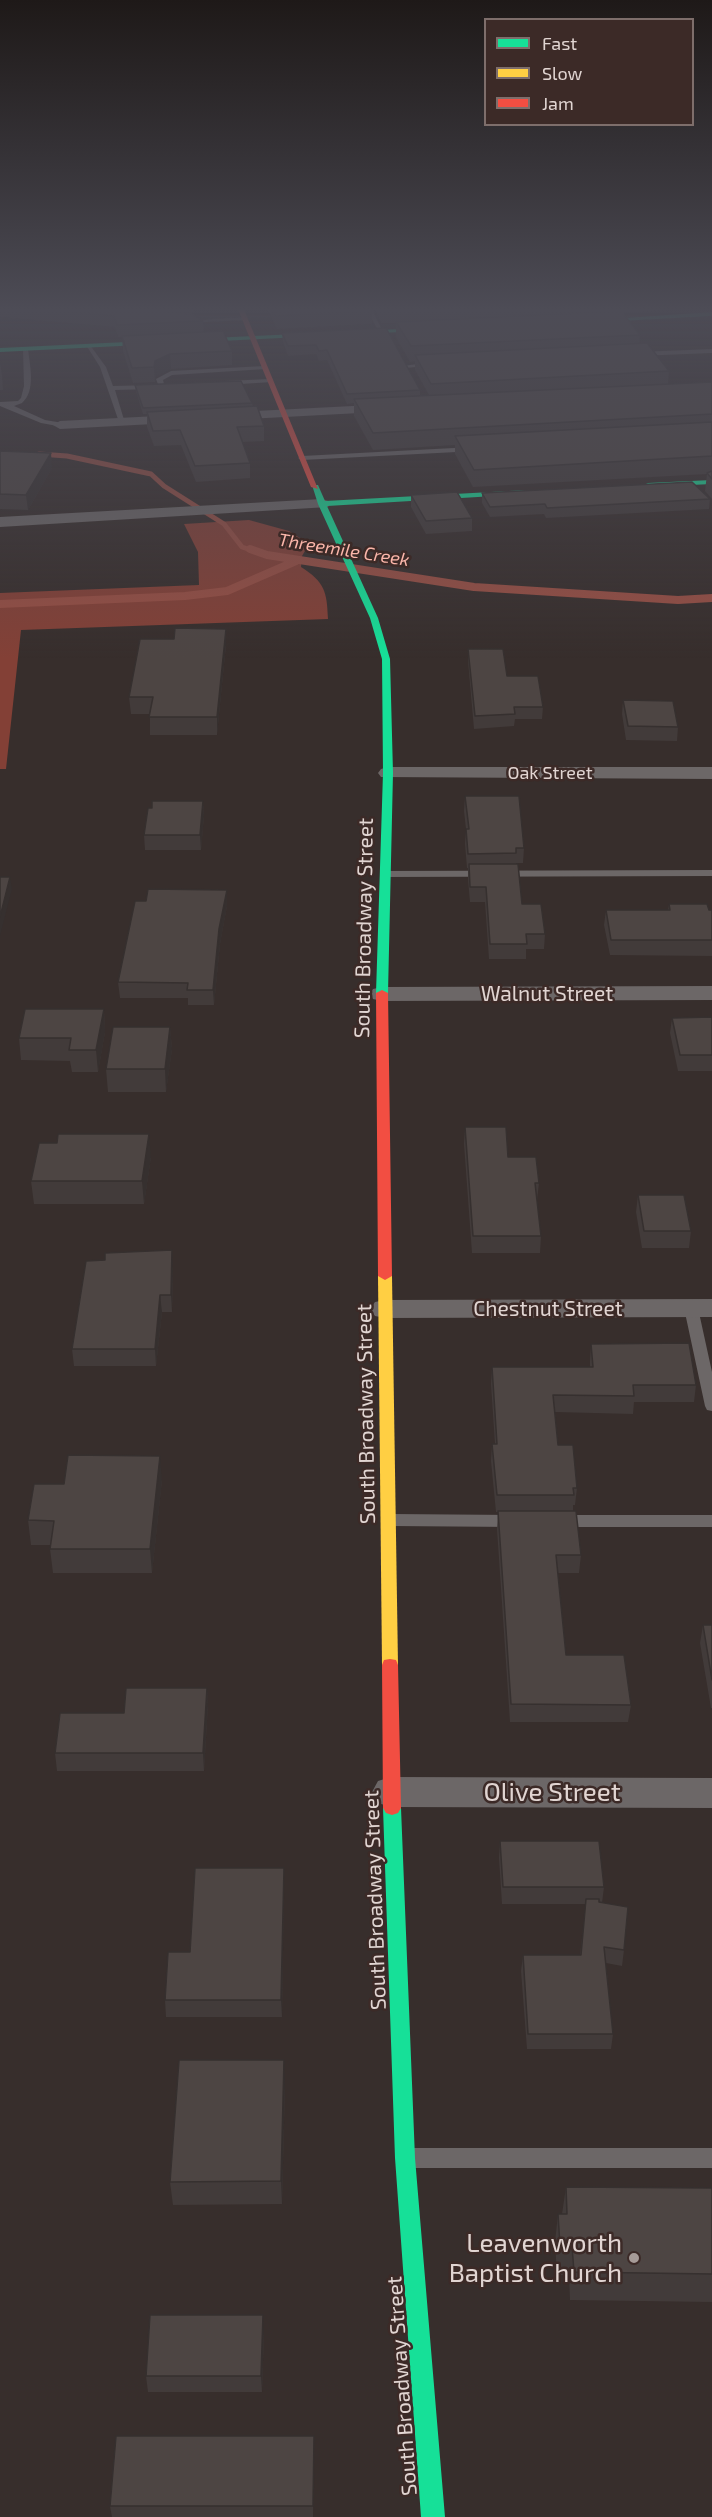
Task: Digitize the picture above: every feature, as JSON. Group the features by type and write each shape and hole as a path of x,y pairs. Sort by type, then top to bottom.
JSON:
{"street":[{"path":"60,425 71,424"},
{"name":"South Broadway Street","path":"289,424 322,504 375,618 387,659 388,773 382,994 391,1792 405,2158 433,2517"},
{"path":"631,486 694,487 712,482"},
{"path":"0,522 548,491"},
{"name":"Oak Street","path":"388,773 712,773"},
{"name":"Walnut Street","path":"382,994 712,993"},
{"name":"Chestnut Street","path":"385,1309 702,1308"},
{"name":"Olive Street","path":"391,1792 712,1793"}],"lane":[{"path":"303,458 478,448"},
{"path":"385,874 712,873"},
{"path":"702,1308 712,1406"},
{"path":"388,1520 712,1521"},
{"path":"405,2158 712,2157"}],"shaded area":[{"path":"249,520 289,531 309,544 302,556 301,567 309,572 323,588 328,619 21,630 6,769 0,769 0,593 199,585 198,552 184,524"}],"building":[{"path":"151,424 264,426 237,427 250,463 195,466 180,430 153,431"},
{"path":"368,424 525,424 373,433"},
{"path":"667,424 712,424 712,456 474,470 455,436"},
{"path":"0,451 51,453 26,495 0,494"},
{"path":"692,482 710,499 547,508 545,504 490,507 482,493"},
{"path":"457,492 472,518 426,521 411,495"},
{"path":"175,628 226,629 217,717 149,717 153,697 129,697 140,639 174,639"},
{"path":"468,649 503,649 507,676 538,676 543,707 514,707 515,714 475,716"},
{"path":"623,700 673,701 678,727 628,726"},
{"path":"465,796 519,796 524,848 516,848 516,853 468,854 466,829 469,829"},
{"path":"152,801 203,801 200,835 144,835 148,808 152,808"},
{"path":"469,864 518,864 522,904 541,904 545,934 526,934 527,944 490,944 486,887 470,887"},
{"path":"0,877 10,877 0,917"},
{"path":"148,889 227,890 219,929 213,990 187,990 188,983 118,982 135,901 146,901"},
{"path":"669,904 707,904 709,910 712,910 712,940 611,940 606,910 670,910"},
{"path":"25,1009 104,1009 96,1050 69,1050 71,1038 19,1038"},
{"path":"712,1017 712,1055 680,1055 672,1018"},
{"path":"113,1027 170,1027 165,1069 106,1069"},
{"path":"465,1127 506,1127 508,1157 536,1157 539,1183 535,1183 541,1236 473,1236"},
{"path":"58,1134 149,1134 142,1181 31,1181 39,1143 57,1143"},
{"path":"638,1195 684,1195 691,1231 644,1231"},
{"path":"172,1250 171,1295 160,1295 155,1349 72,1349 86,1261 105,1260 105,1253"},
{"path":"689,1343 696,1385 633,1385 634,1396 553,1395 558,1445 573,1445 577,1488 573,1488 574,1495 497,1495 492,1444 497,1444 492,1367 593,1367 591,1344"},
{"path":"68,1455 160,1456 150,1549 50,1549 54,1521 28,1520 34,1484 64,1484"},
{"path":"498,1511 576,1511 581,1555 556,1555 566,1655 624,1655 631,1705 511,1704"},
{"path":"703,1625 712,1625 712,1680"},
{"path":"126,1688 207,1688 203,1753 55,1753 60,1713 124,1713"},
{"path":"500,1841 599,1841 604,1887 503,1887"},
{"path":"195,1868 284,1868 281,2000 165,2000 168,1952 190,1952"},
{"path":"586,1899 599,1899 599,1902 628,1907 624,1950 604,1947 613,2034 528,2034 523,1955 581,1955"},
{"path":"179,2060 284,2060 281,2181 170,2182"},
{"name":"Leavenworth Baptist Church","path":"566,2187 712,2188 712,2274 574,2272 572,2246 560,2246 558,2214 567,2214"},
{"path":"150,2315 263,2315 261,2376 146,2376"},
{"path":"116,2436 314,2436 313,2506 110,2506"}],"waterway":[{"name":"Threemile Creek","path":"39,454 67,456 151,474 164,486 224,524 242,547 254,551"},
{"name":"Threemile Creek","path":"250,549 267,555 474,587 678,600 712,598"},
{"path":"0,604 185,596 227,591 296,561"}],"traffic: fast":[{"path":"648,485 712,482"},
{"path":"315,487 374,618 386,659 388,773 382,993"},
{"path":"322,504 528,492"},
{"path":"392,1808 405,2158 433,2517"}],"traffic: slow":[{"path":"385,1276 390,1665"}],"traffic: jam":[{"path":"289,424 315,487"},
{"path":"382,993 385,1276"},
{"path":"390,1665 392,1808"}],"place":[{"name":"Leavenworth Baptist Church","path":"634,2258"}]}
